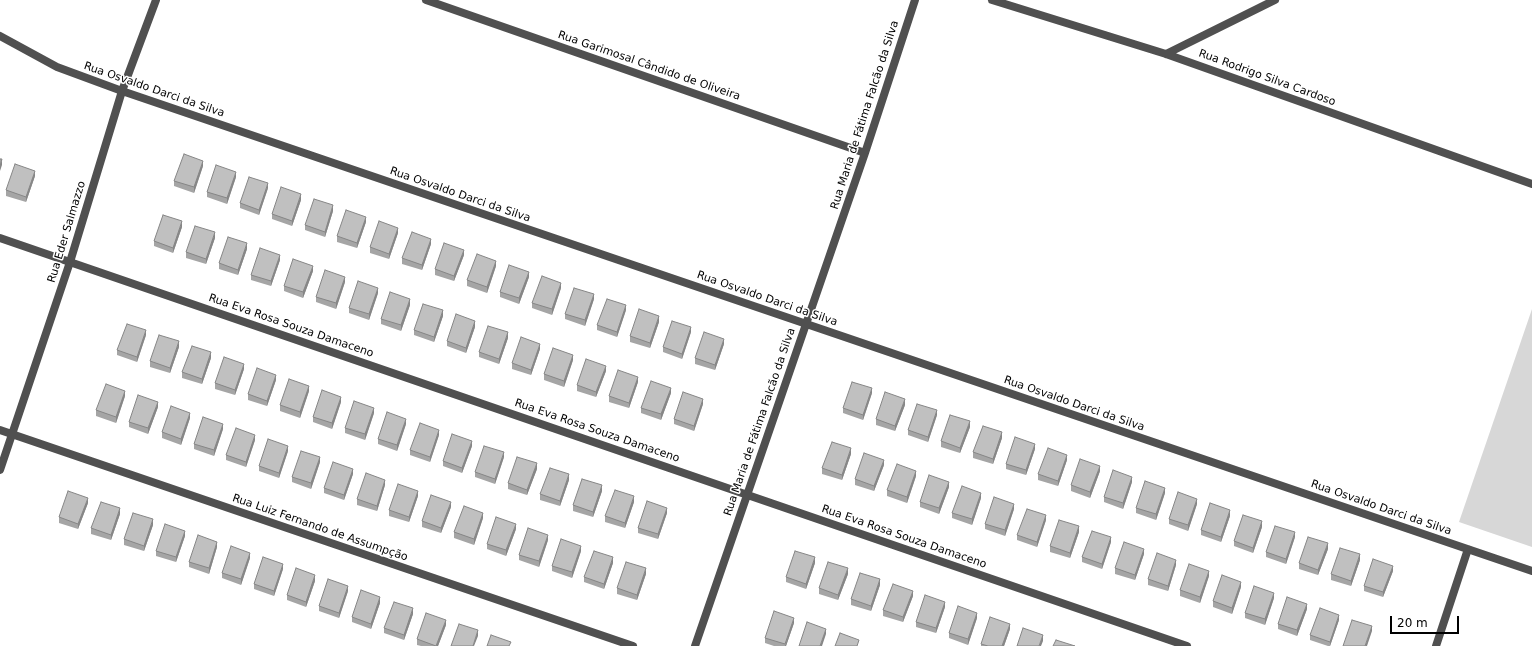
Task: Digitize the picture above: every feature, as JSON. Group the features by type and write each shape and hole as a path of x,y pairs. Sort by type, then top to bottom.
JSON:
{"street":[{"name":"Rua Eder Salmazzo","path":"0,470 70,262 122,91 156,0"},
{"name":"Rua Garimosal Cândido de Oliveira","path":"426,0 865,153"},
{"name":"Rua Maria de Fátima Falcão da Silva","path":"695,646 865,153 915,0"},
{"name":"Rua Rodrigo Silva Cardoso","path":"992,0 1166,54 1532,184"},
{"path":"1166,54 1275,0"},
{"name":"Rua Osvaldo Darci da Silva","path":"0,36 58,66 122,91 1532,571"},
{"name":"Rua Eva Rosa Souza Damaceno","path":"0,238 1187,646"},
{"name":"Rua Luiz Fernando de Assumpção","path":"0,430 633,646"},
{"path":"1436,646 1468,549"}],"shaded area":[{"path":"1532,309 1532,547 1459,522"}],"building":[{"path":"184,154 203,161 194,187 174,181"},
{"path":"15,164 35,171 26,197 6,190"},
{"path":"216,165 236,172 227,198 207,192"},
{"path":"249,177 268,183 259,210 240,203"},
{"path":"281,187 301,194 292,221 272,214"},
{"path":"314,199 333,205 325,232 305,225"},
{"path":"346,210 366,217 357,243 337,236"},
{"path":"163,215 182,221 173,248 154,241"},
{"path":"379,221 398,228 389,254 370,247"},
{"path":"195,226 215,232 206,259 186,252"},
{"path":"412,232 431,239 422,265 402,258"},
{"path":"228,237 247,243 238,270 219,263"},
{"path":"444,243 464,250 454,276 435,269"},
{"path":"260,248 280,255 271,281 251,275"},
{"path":"477,254 496,261 487,287 467,280"},
{"path":"293,259 313,266 303,292 284,286"},
{"path":"509,265 529,272 519,298 500,292"},
{"path":"325,270 345,277 336,303 316,297"},
{"path":"542,276 561,283 552,309 532,303"},
{"path":"358,281 378,288 369,314 349,308"},
{"path":"574,288 594,294 585,320 565,314"},
{"path":"390,292 410,299 401,325 381,319"},
{"path":"607,299 626,305 617,332 597,325"},
{"path":"423,304 443,310 434,337 414,330"},
{"path":"639,309 659,316 650,343 630,336"},
{"path":"456,314 475,321 466,348 447,341"},
{"path":"672,321 691,327 682,354 663,347"},
{"path":"127,324 146,330 137,357 117,350"},
{"path":"488,326 508,332 499,359 479,352"},
{"path":"704,332 724,339 715,365 695,358"},
{"path":"159,335 179,341 170,368 150,361"},
{"path":"521,337 540,344 531,370 512,363"},
{"path":"192,346 211,352 202,379 182,372"},
{"path":"553,348 573,355 564,381 544,374"},
{"path":"224,357 244,364 235,390 215,383"},
{"path":"586,359 606,366 596,392 577,385"},
{"path":"257,368 276,375 267,401 248,394"},
{"path":"618,370 638,377 629,403 609,396"},
{"path":"289,379 309,386 300,412 280,405"},
{"path":"651,381 671,388 661,414 641,408"},
{"path":"852,382 872,388 863,415 843,408"},
{"path":"106,384 125,391 116,417 96,410"},
{"path":"322,390 341,397 332,423 313,417"},
{"path":"683,392 703,399 694,426 674,419"},
{"path":"885,392 905,399 895,426 876,419"},
{"path":"138,395 158,402 148,428 129,422"},
{"path":"354,401 374,408 365,434 345,428"},
{"path":"917,404 937,410 928,437 908,430"},
{"path":"171,406 190,413 181,439 162,432"},
{"path":"387,412 406,419 397,445 378,439"},
{"path":"950,415 970,421 960,448 941,441"},
{"path":"203,417 223,424 214,450 194,444"},
{"path":"420,423 439,430 430,457 410,450"},
{"path":"983,426 1002,432 993,459 973,452"},
{"path":"236,428 255,435 246,462 226,455"},
{"path":"452,434 472,441 462,468 443,461"},
{"path":"1015,437 1035,444 1026,470 1006,464"},
{"path":"268,439 288,446 279,473 259,466"},
{"path":"832,442 851,448 842,475 822,468"},
{"path":"484,446 504,452 495,479 475,472"},
{"path":"1048,448 1067,455 1058,481 1038,474"},
{"path":"301,451 320,457 311,483 292,477"},
{"path":"864,453 884,460 874,486 855,479"},
{"path":"517,457 537,463 527,490 508,483"},
{"path":"1080,459 1100,466 1090,492 1071,485"},
{"path":"333,462 353,469 344,495 324,488"},
{"path":"897,464 916,471 907,497 887,490"},
{"path":"550,468 569,474 560,501 540,494"},
{"path":"1113,470 1132,477 1123,503 1104,497"},
{"path":"366,473 385,480 377,506 357,499"},
{"path":"929,475 949,482 939,508 920,502"},
{"path":"582,479 602,485 593,512 573,505"},
{"path":"1145,481 1165,488 1156,514 1136,508"},
{"path":"398,484 418,491 409,517 389,510"},
{"path":"962,486 981,493 972,519 952,513"},
{"path":"615,490 634,496 625,523 605,516"},
{"path":"68,491 88,498 78,524 59,517"},
{"path":"1178,492 1197,499 1188,525 1169,519"},
{"path":"431,495 451,502 441,528 422,521"},
{"path":"994,497 1014,504 1005,530 985,524"},
{"path":"647,501 667,508 658,534 638,528"},
{"path":"101,502 120,508 111,535 91,528"},
{"path":"1210,503 1230,510 1221,537 1201,530"},
{"path":"464,506 483,513 474,539 454,532"},
{"path":"1027,509 1046,515 1037,542 1017,535"},
{"path":"133,513 153,519 144,546 124,539"},
{"path":"1243,515 1262,521 1253,548 1234,541"},
{"path":"496,517 516,524 506,550 487,544"},
{"path":"1059,520 1079,526 1070,553 1050,546"},
{"path":"165,524 185,531 176,557 156,551"},
{"path":"1275,526 1295,532 1286,559 1266,552"},
{"path":"528,528 548,535 539,561 519,555"},
{"path":"1092,531 1111,537 1102,564 1082,557"},
{"path":"198,535 217,542 209,568 189,562"},
{"path":"1308,537 1328,543 1318,570 1299,563"},
{"path":"561,539 581,546 572,572 552,566"},
{"path":"1124,542 1144,549 1135,575 1115,568"},
{"path":"231,546 250,553 241,579 222,573"},
{"path":"1340,548 1360,554 1351,581 1331,574"},
{"path":"594,551 613,557 604,584 584,577"},
{"path":"795,551 815,557 806,584 786,577"},
{"path":"1157,553 1176,560 1168,586 1148,579"},
{"path":"263,557 283,564 274,591 254,584"},
{"path":"1373,559 1393,566 1383,592 1364,586"},
{"path":"626,562 646,568 637,595 617,588"},
{"path":"828,562 848,568 838,595 819,588"},
{"path":"1189,564 1209,571 1200,597 1180,590"},
{"path":"296,568 315,575 306,602 287,595"},
{"path":"860,573 880,579 871,606 851,599"},
{"path":"1222,575 1241,582 1232,608 1213,601"},
{"path":"328,579 348,586 339,613 319,606"},
{"path":"893,584 913,591 903,617 883,610"},
{"path":"1254,586 1274,593 1265,619 1245,613"},
{"path":"361,590 380,597 371,624 352,617"},
{"path":"925,595 945,602 936,628 916,622"},
{"path":"1287,597 1307,604 1297,630 1278,624"},
{"path":"394,602 413,608 404,635 384,628"},
{"path":"958,606 977,613 968,639 949,633"},
{"path":"1320,608 1339,615 1330,642 1310,635"},
{"path":"774,611 794,618 785,644 765,638"},
{"path":"426,613 446,620 436,646 417,639"},
{"path":"990,617 1010,624 1002,646 988,646 981,644"},
{"path":"1352,620 1372,626 1365,646 1343,646"},
{"path":"807,622 826,629 820,646 799,646"},
{"path":"459,624 478,630 473,646 451,646"},
{"path":"1023,628 1043,635 1039,646 1017,646"},
{"path":"840,633 859,640 857,646 835,646"},
{"path":"491,635 511,642 509,646 487,646"},
{"path":"1056,640 1075,646 1053,646"}]}
